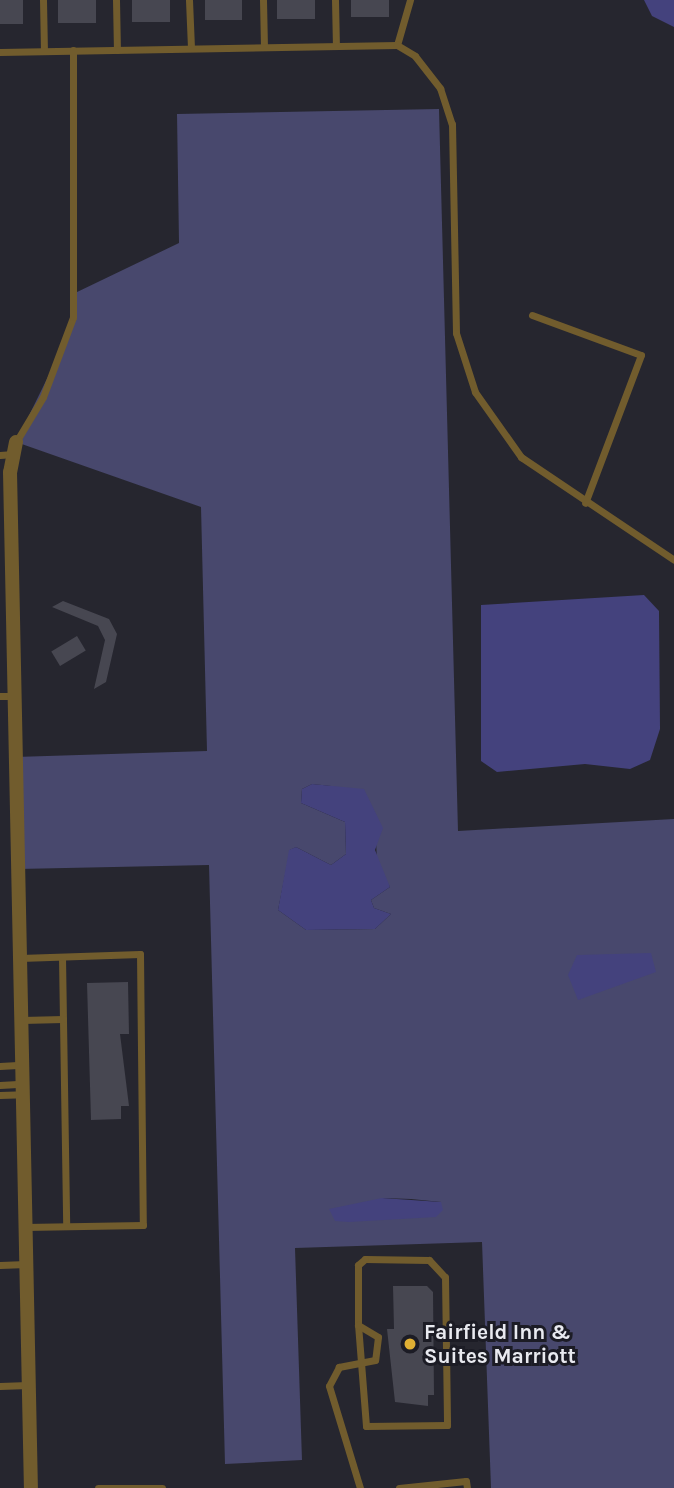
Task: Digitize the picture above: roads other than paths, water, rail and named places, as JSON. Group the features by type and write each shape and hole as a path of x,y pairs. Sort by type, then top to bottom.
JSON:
{"street":[{"path":"10,450 7,696 20,958 31,1488"}],"lane":[{"path":"43,0 44,51"},
{"path":"116,0 117,50"},
{"path":"189,0 191,48"},
{"path":"263,0 264,47"},
{"path":"335,0 336,46"},
{"path":"397,45 410,0"},
{"path":"0,51 397,45 430,74 450,111 456,333 471,382 492,422 521,457 585,503 674,559"},
{"path":"10,450 48,387 73,317 73,50"},
{"path":"532,315 641,355 585,503"},
{"path":"20,958 140,954 143,1225 25,1227"},
{"path":"62,957 66,1226"},
{"path":"21,1020 64,1018"},
{"path":"0,1066 22,1065"},
{"path":"0,1085 22,1089"},
{"path":"0,1095 22,1089"},
{"path":"365,1259 437,1264 445,1277 447,1425 366,1426 358,1325 358,1265 365,1259"},
{"path":"0,1265 26,1264"},
{"path":"358,1325 378,1337 375,1360 338,1367 329,1386 360,1488"},
{"path":"0,1386 29,1385"},
{"path":"399,1488 466,1481 467,1488"},
{"path":"98,1488 162,1488"}],"place":[{"name":"Fairfield Inn & Suites Marriott","path":"410,1344"}]}
